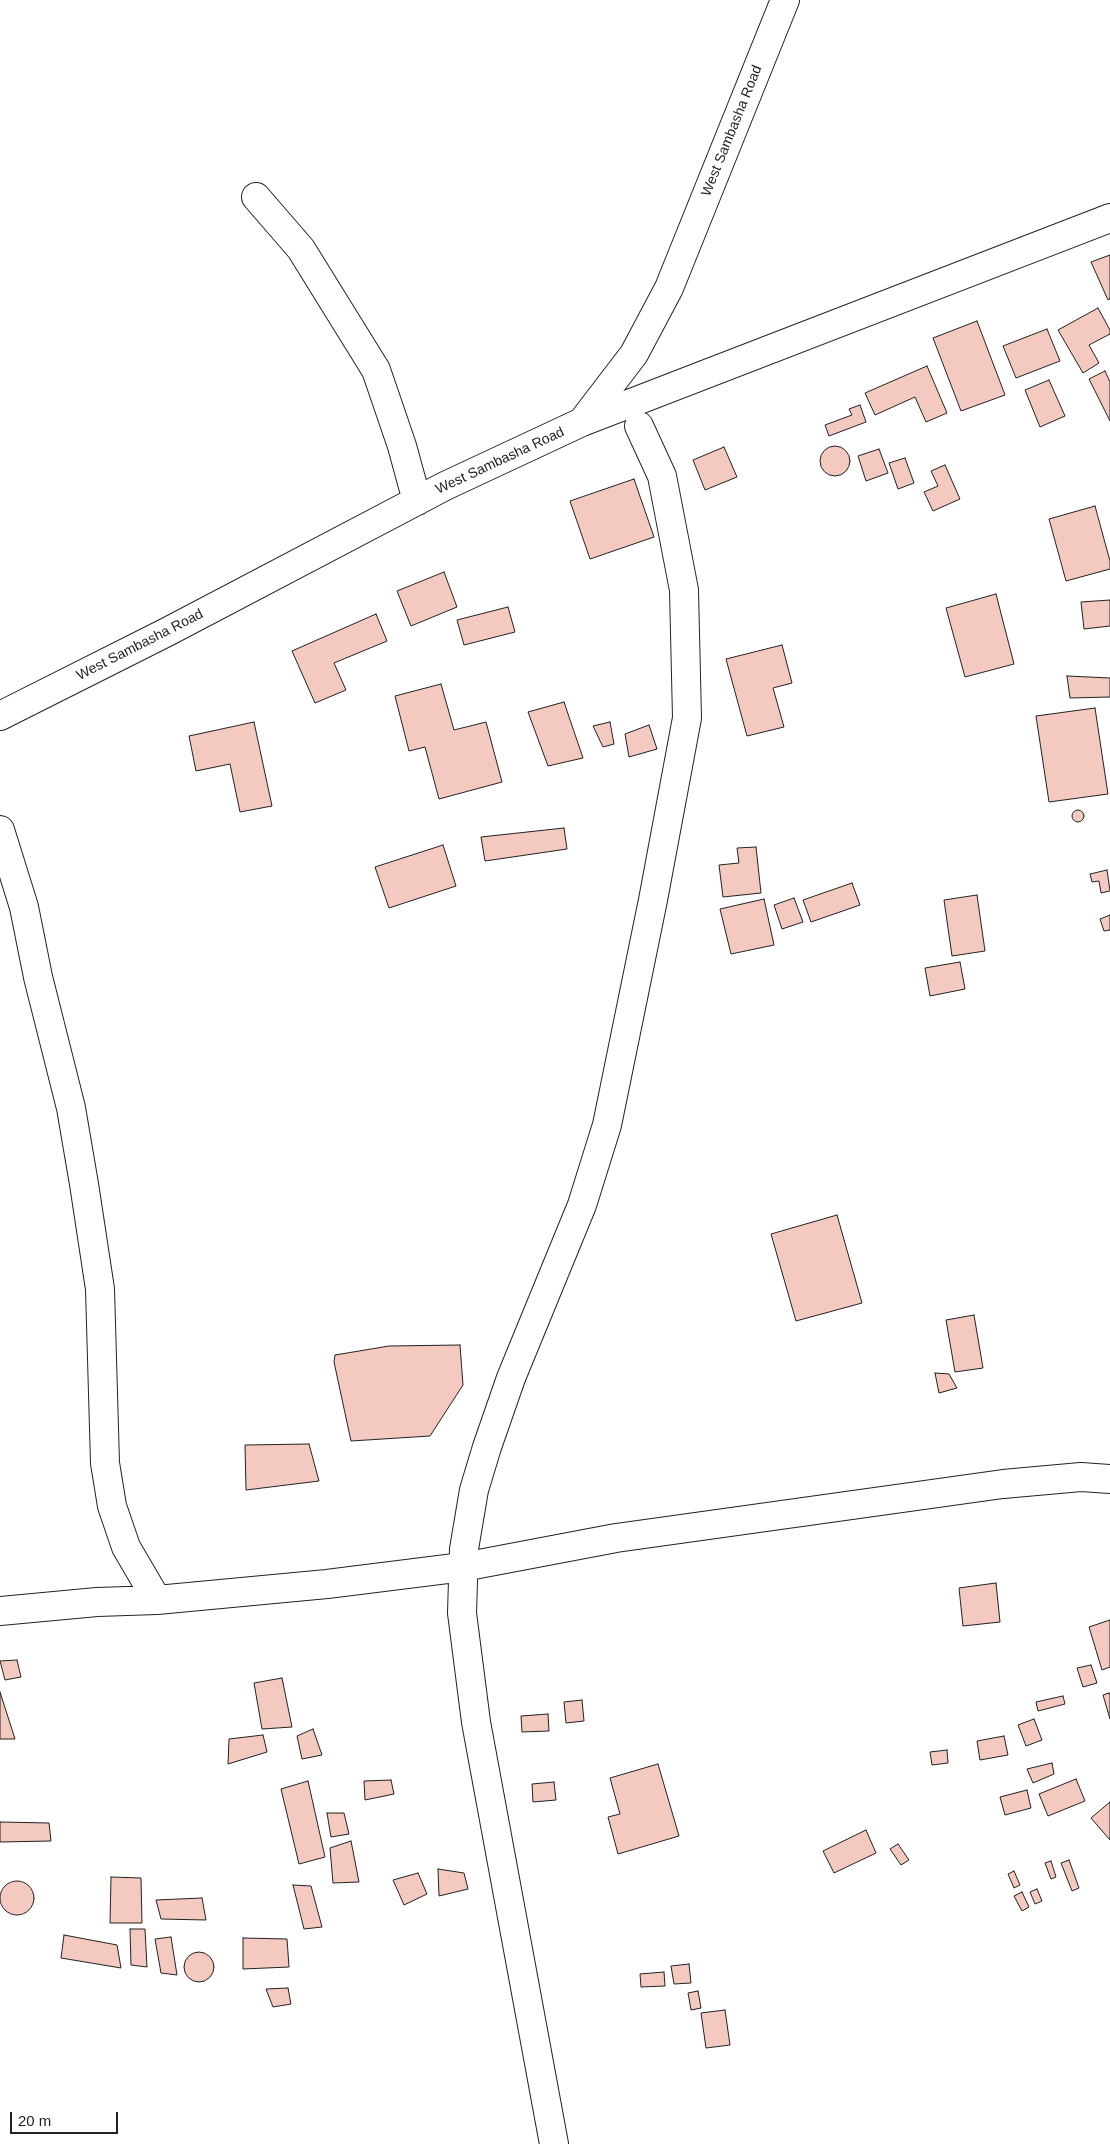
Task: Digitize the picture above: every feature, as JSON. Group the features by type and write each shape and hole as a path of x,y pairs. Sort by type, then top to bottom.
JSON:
{"street":[{"name":"West Sambasha Road","path":"0,716 417,501 582,422 634,354 668,288 785,0"},
{"path":"256,198 301,250 376,370 402,446 417,501"},
{"path":"582,422 1110,218"},
{"path":"554,2144 476,1722 462,1613 463,1567 464,1548 474,1490 487,1447 511,1378 582,1205 607,1125 688,718 684,590 662,476 639,426"},
{"path":"0,830 24,906 38,977 71,1108 84,1184 100,1289 105,1463 112,1506 126,1547 157,1600"},
{"path":"0,1611 97,1602 157,1600 327,1584 463,1567 616,1538 993,1485 1081,1477 1110,1479"}],"building":[{"path":"1110,255 1110,299 1108,300 1091,262"},
{"path":"1098,308 1110,330 1110,334 1089,345 1099,363 1083,373 1058,330"},
{"path":"977,321 1005,395 961,411 933,338"},
{"path":"1047,329 1060,361 1016,378 1003,346"},
{"path":"927,366 947,413 926,422 915,397 875,415 865,393"},
{"path":"1105,371 1110,382 1110,421 1089,379"},
{"path":"1049,380 1065,416 1040,427 1025,390"},
{"path":"860,405 866,422 829,436 825,425 852,415 849,409"},
{"path":"835,446 846,450 850,461 846,472 835,476 824,472 820,461 824,450"},
{"path":"724,447 737,477 705,490 693,460"},
{"path":"879,449 888,473 866,481 858,456"},
{"path":"905,458 914,483 898,489 889,463"},
{"path":"945,465 960,499 933,511 924,492 938,486 931,471"},
{"path":"634,479 654,537 590,559 570,501"},
{"path":"1095,506 1110,561 1110,569 1066,581 1049,519"},
{"path":"444,572 457,607 411,626 397,591"},
{"path":"996,594 1014,664 965,677 946,608"},
{"path":"1110,600 1110,626 1084,629 1081,602"},
{"path":"508,607 515,632 464,645 457,620"},
{"path":"376,614 387,641 334,663 346,690 315,703 292,651"},
{"path":"782,645 792,683 773,688 784,727 747,736 726,659"},
{"path":"1067,676 1110,678 1110,697 1070,698"},
{"path":"441,684 454,730 486,722 502,782 439,799 425,747 409,751 395,696"},
{"path":"564,702 583,758 548,766 528,712"},
{"path":"1095,708 1108,794 1049,802 1036,716"},
{"path":"254,722 272,806 240,812 230,764 196,771 189,736"},
{"path":"610,722 614,744 603,747 593,726"},
{"path":"649,725 657,749 629,757 625,734"},
{"path":"1076,810 1080,810 1084,816 1080,822 1076,822 1072,818 1072,814"},
{"path":"564,828 567,849 485,861 481,837"},
{"path":"443,845 456,886 389,908 375,867"},
{"path":"756,847 761,893 723,897 719,865 739,863 737,848"},
{"path":"1107,870 1110,891 1101,893 1099,881 1092,882 1090,874"},
{"path":"852,883 860,905 811,922 803,900"},
{"path":"977,895 985,951 952,956 944,900"},
{"path":"794,898 803,922 782,929 774,905"},
{"path":"764,899 774,945 731,954 720,909"},
{"path":"1110,915 1110,930 1104,931 1100,919"},
{"path":"960,962 965,989 930,996 925,968"},
{"path":"837,1215 862,1303 796,1321 771,1234"},
{"path":"974,1315 983,1368 955,1372 946,1320"},
{"path":"460,1345 463,1385 430,1436 351,1441 334,1362 335,1355 389,1346"},
{"path":"935,1373 949,1374 957,1388 939,1393"},
{"path":"309,1444 319,1481 246,1490 245,1445"},
{"path":"996,1583 1000,1622 963,1626 959,1588"},
{"path":"1110,1620 1110,1667 1102,1670 1089,1627"},
{"path":"17,1660 21,1677 5,1680 0,1661"},
{"path":"1091,1665 1097,1683 1083,1687 1077,1668"},
{"path":"282,1678 292,1727 262,1729 254,1683"},
{"path":"0,1692 15,1739 0,1739"},
{"path":"1109,1693 1110,1695 1110,1719 1103,1695"},
{"path":"1063,1696 1065,1704 1038,1711 1036,1702"},
{"path":"582,1700 584,1721 566,1723 564,1702"},
{"path":"548,1714 549,1731 522,1732 521,1716"},
{"path":"1034,1719 1042,1740 1026,1746 1018,1725"},
{"path":"313,1729 322,1755 302,1759 297,1736"},
{"path":"263,1735 267,1752 228,1764 229,1739"},
{"path":"1004,1736 1008,1755 980,1760 977,1741"},
{"path":"947,1750 948,1763 932,1765 930,1752"},
{"path":"1052,1763 1054,1774 1033,1783 1027,1769"},
{"path":"658,1764 679,1836 618,1854 608,1817 620,1814 610,1778"},
{"path":"1076,1779 1085,1801 1048,1816 1039,1794"},
{"path":"391,1780 394,1794 365,1800 364,1781"},
{"path":"308,1781 325,1857 299,1864 281,1789"},
{"path":"554,1782 556,1800 533,1802 532,1784"},
{"path":"1027,1790 1031,1808 1005,1815 1000,1797"},
{"path":"1110,1802 1110,1840 1091,1818"},
{"path":"327,1813 344,1813 349,1834 331,1837"},
{"path":"0,1822 49,1823 51,1841 0,1842"},
{"path":"866,1830 876,1853 834,1873 823,1851"},
{"path":"351,1841 359,1882 333,1883 330,1848"},
{"path":"898,1844 909,1860 901,1865 890,1849"},
{"path":"1069,1860 1079,1888 1072,1891 1061,1863"},
{"path":"1051,1861 1056,1877 1051,1879 1045,1863"},
{"path":"438,1869 464,1873 468,1889 439,1896"},
{"path":"1014,1871 1020,1885 1014,1888 1008,1874"},
{"path":"418,1873 427,1894 404,1905 393,1880"},
{"path":"111,1877 141,1878 142,1923 110,1923"},
{"path":"17,1881 24,1882 29,1886 33,1891 33,1905 29,1910 24,1914 17,1915 10,1914 5,1910 1,1905 0,1898 1,1891 5,1886 10,1882"},
{"path":"293,1885 311,1886 322,1927 304,1929"},
{"path":"1037,1889 1042,1901 1035,1904 1030,1892"},
{"path":"1022,1892 1029,1907 1022,1911 1014,1896"},
{"path":"202,1898 206,1920 161,1919 156,1900"},
{"path":"130,1929 145,1929 147,1967 131,1965"},
{"path":"64,1935 117,1945 121,1968 61,1958"},
{"path":"171,1937 177,1975 161,1973 155,1939"},
{"path":"243,1938 287,1939 289,1967 243,1969"},
{"path":"199,1952 205,1953 213,1961 213,1973 205,1981 199,1982 193,1981 185,1973 184,1967 185,1961 193,1953"},
{"path":"689,1964 691,1983 674,1984 671,1966"},
{"path":"664,1972 665,1986 641,1987 640,1974"},
{"path":"288,1988 291,2004 273,2007 266,1989"},
{"path":"698,1991 701,2008 691,2010 688,1993"},
{"path":"725,2010 730,2045 706,2048 701,2013"}]}
